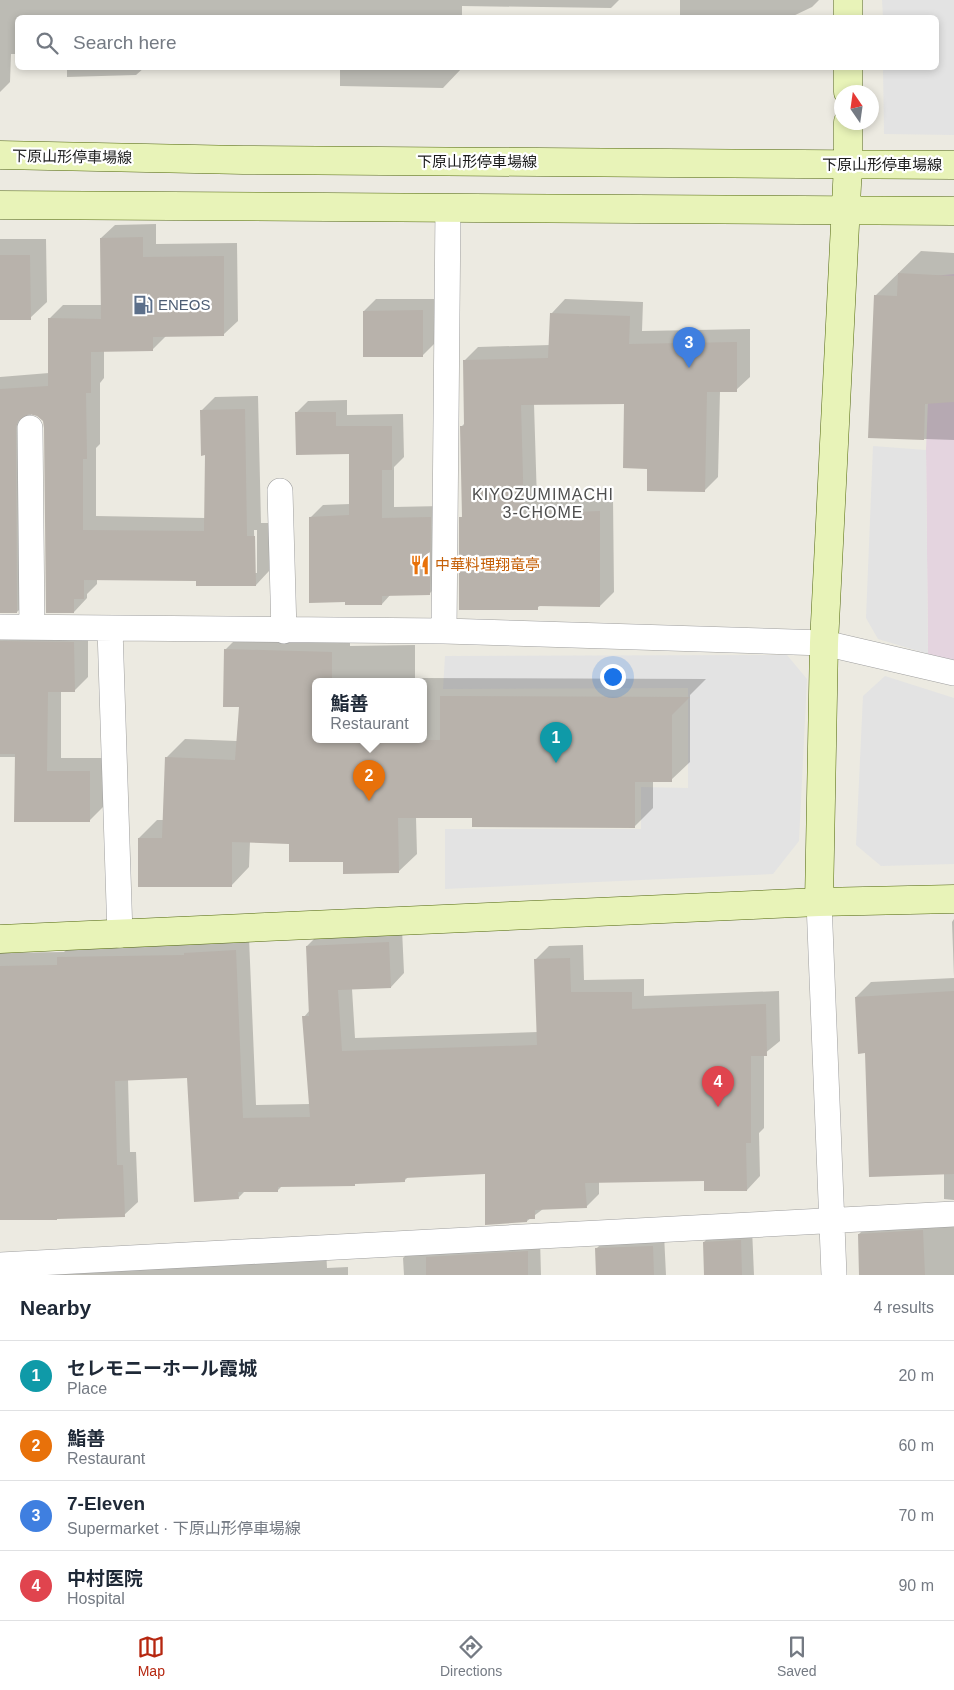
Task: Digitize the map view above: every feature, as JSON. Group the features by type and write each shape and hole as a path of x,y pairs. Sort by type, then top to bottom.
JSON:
{"main road":[{"path":"848,0 848,15"},
{"path":"848,70 848,85"},
{"path":"819,902 824,643 848,165 848,130"},
{"name":"下原山形停車場線","path":"0,155 243,160 954,165"},
{"path":"0,205 845,212 954,211"},
{"path":"0,939 819,902 954,899"}],"street":[{"path":"444,631 448,208"},
{"path":"30,428 32,628"},
{"path":"280,490 284,631"},
{"path":"0,627 444,631 824,643 954,673"},
{"path":"110,629 120,935"},
{"path":"819,902 834,1275"},
{"path":"0,1265 954,1214"}],"shaded area":[{"path":"882,0 954,0 954,135 884,134 883,70 939,70 939,15 883,15"},
{"path":"954,274 954,661 928,654 926,450 933,276"},
{"path":"873,446 926,450 928,654 878,639 866,618"},
{"path":"787,655 807,679 799,841 773,874 445,889 445,829 641,829 641,787 688,788 688,688 443,689 445,656"},
{"path":"885,676 954,698 954,864 881,866 856,845 863,696"}],"building":[{"path":"143,237 143,257 224,256 224,336 153,337 153,351 91,352 91,393 86,393 87,459 83,459 83,530 204,531 205,455 201,456 200,410 245,409 247,536 255,536 256,586 196,586 196,581 84,580 84,599 74,599 74,613 46,613 44,428 43,421 37,416 29,414 18,421 16,428 17,613 0,613 0,389 48,386 48,318 101,319 100,238"},
{"path":"0,255 30,255 31,320 0,320"},
{"path":"898,273 954,276 954,402 925,404 924,440 868,438 874,295 897,296"},
{"path":"423,310 423,357 363,357 363,311"},
{"path":"550,313 630,316 629,344 737,342 737,392 707,392 705,492 647,491 647,469 623,468 624,404 521,405 524,514 600,511 600,607 538,606 538,610 459,610 459,517 462,517 460,426 464,426 463,360 548,358"},
{"path":"295,412 336,412 336,426 392,426 392,470 382,470 382,518 431,517 430,595 382,596 382,605 345,605 345,602 309,603 309,517 349,515 349,454 296,455"},
{"path":"0,641 74,642 75,692 48,692 47,771 90,771 90,822 14,822 15,754 0,754"},
{"path":"224,649 332,652 332,678 312,678 312,743 427,743 427,740 440,740 440,696 690,697 672,715 672,782 635,782 635,828 472,827 472,818 398,818 399,873 343,874 343,862 289,862 289,844 232,842 232,887 138,887 138,838 162,838 165,757 235,760 239,707 223,707"},
{"path":"389,942 391,988 338,990 342,1051 537,1045 534,959 570,958 571,992 632,992 632,1009 766,1004 767,1056 751,1056 751,1143 746,1143 747,1191 704,1191 704,1181 585,1183 587,1208 535,1210 535,1219 527,1219 527,1222 485,1225 485,1174 405,1178 405,1182 355,1184 355,1186 278,1187 278,1192 238,1192 239,1199 194,1202 187,1078 115,1081 117,1165 123,1165 125,1217 0,1220 0,966 57,965 57,957 184,955 184,953 236,950 243,1118 310,1117 302,1016 309,1016 306,946"},
{"path":"954,991 954,1174 869,1177 865,1053 858,1054 855,997"},
{"path":"923,1230 925,1275 859,1275 858,1234"},
{"path":"741,1240 742,1275 704,1275 703,1242"},
{"path":"653,1246 654,1275 596,1275 595,1248"},
{"path":"528,1251 528,1275 426,1275 426,1257"}],"place":[{"name":"ENEOS","path":"143,305"},
{"name":"7-Eleven","path":"689,368"},
{"name":"中華料理翔竜亭","path":"420,565"},
{"name":"セレモニーホール霞城","path":"556,763"},
{"name":"鮨善","path":"369,801"},
{"name":"中村医院","path":"718,1107"}],"district":[{"name":"KIYOZUMIMACHI 3-CHOME","path":"543,503"}]}
